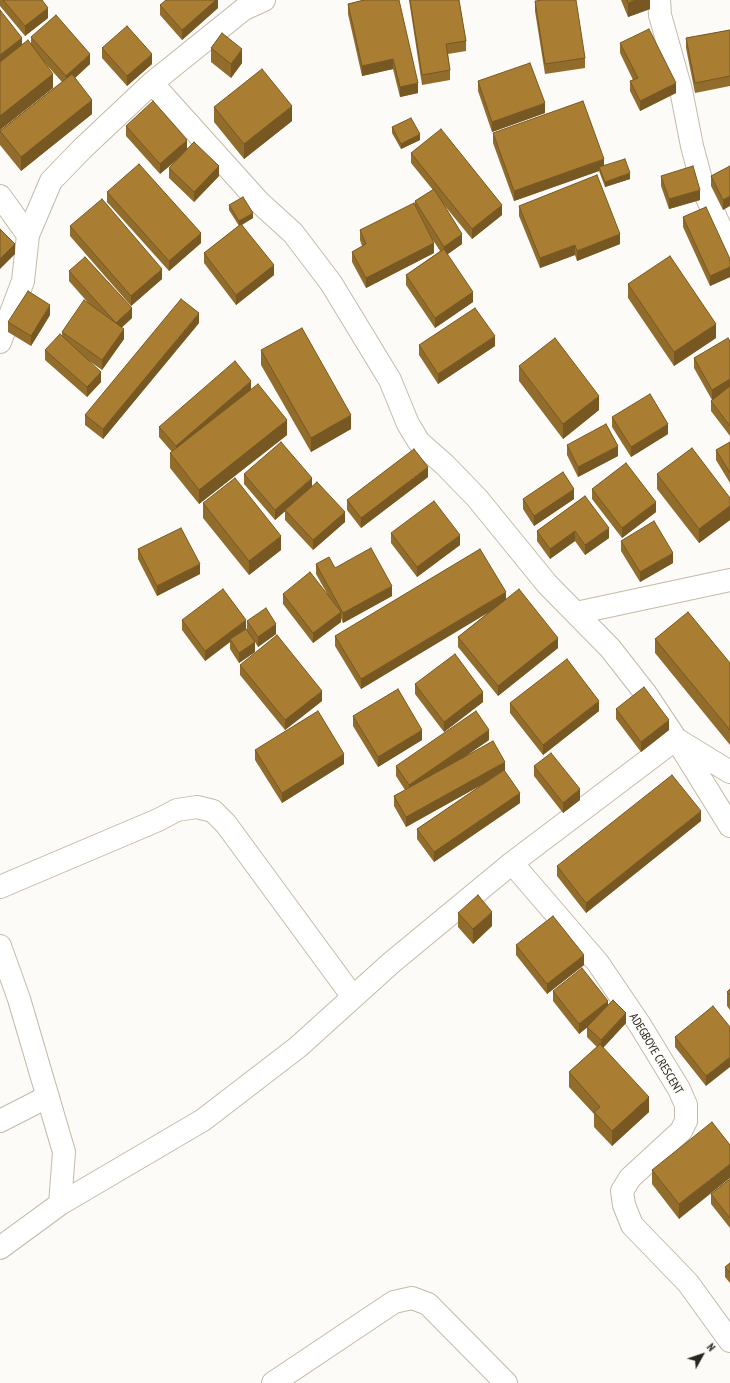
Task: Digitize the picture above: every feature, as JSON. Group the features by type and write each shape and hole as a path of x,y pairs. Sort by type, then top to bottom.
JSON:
{"street":[{"path":"0,342 23,281 28,235 51,182 152,83 240,5 264,0"},
{"path":"659,0 660,15 681,90 692,146 704,191 730,249"},
{"path":"152,83 260,203 293,233 331,283 386,373 408,424 419,442 445,465 477,498 547,584 610,648 646,694 676,738 730,826"},
{"path":"0,196 28,235"},
{"path":"576,613 730,580"},
{"path":"676,738 730,772"},
{"path":"0,1248 60,1204 204,1120 298,1047 391,963 512,863 676,738"},
{"path":"0,887 158,820 177,810 197,807 213,811 226,824 353,997"},
{"name":"ADEGBOYE CRESCENT","path":"512,863 598,963 640,1025 679,1089 686,1105 686,1122 681,1131 630,1178 622,1191 624,1205 632,1225 688,1283 730,1341"},
{"path":"0,946 19,999 46,1097 64,1152 60,1204"},
{"path":"0,1120 46,1097"},
{"path":"273,1383 394,1302 412,1298 428,1304 506,1383"}],"building":[{"path":"3,0 42,0 48,8 25,26"},
{"path":"166,0 216,0 182,30 160,5"},
{"path":"364,0 399,0 418,83 400,87 393,59 362,66 348,4"},
{"path":"410,0 459,0 466,41 446,44 450,70 422,75"},
{"path":"576,0 585,58 545,64 535,1"},
{"path":"627,0 636,0 628,3"},
{"path":"0,10 22,38 0,55"},
{"path":"56,15 90,54 66,76 31,37"},
{"path":"127,26 152,54 127,76 102,48"},
{"path":"649,29 676,83 640,101 630,81 638,78 620,43"},
{"path":"730,30 730,76 695,83 686,38"},
{"path":"222,33 242,49 231,64 211,48"},
{"path":"28,40 53,74 0,116 0,62"},
{"path":"530,63 545,103 492,122 478,81"},
{"path":"262,69 292,106 244,144 214,107"},
{"path":"72,74 92,100 21,157 0,131"},
{"path":"153,101 187,140 160,164 126,126"},
{"path":"583,101 604,159 514,191 493,133"},
{"path":"411,118 420,134 401,144 392,127"},
{"path":"441,129 502,205 472,229 411,153"},
{"path":"194,142 219,166 194,192 169,168"},
{"path":"625,159 630,173 605,182 599,167"},
{"path":"139,164 201,233 169,261 107,192"},
{"path":"693,166 700,190 669,199 661,176"},
{"path":"730,166 730,196 723,200 711,176"},
{"path":"597,175 620,234 577,251 575,245 540,258 519,206"},
{"path":"434,189 462,234 444,247 415,201"},
{"path":"243,197 253,213 239,221 229,205"},
{"path":"102,199 162,269 131,296 70,226"},
{"path":"414,203 434,243 366,278 352,252 366,244 360,230"},
{"path":"706,207 730,259 730,267 710,276 683,217"},
{"path":"241,224 274,265 236,295 204,253"},
{"path":"0,229 15,244 0,259"},
{"path":"444,249 473,292 435,318 406,275"},
{"path":"670,256 716,324 674,352 628,284"},
{"path":"85,257 132,308 116,323 69,271"},
{"path":"28,291 50,305 31,336 8,322"},
{"path":"181,299 199,313 103,429 85,415"},
{"path":"84,300 124,329 102,360 62,332"},
{"path":"475,308 495,336 438,374 419,345"},
{"path":"302,328 351,415 311,438 261,350"},
{"path":"60,334 101,372 87,387 45,350"},
{"path":"555,338 599,396 563,424 519,366"},
{"path":"728,338 730,341 730,379 712,390 694,358"},
{"path":"235,361 251,381 176,446 159,427"},
{"path":"258,384 287,420 199,490 170,453"},
{"path":"730,386 730,426 711,401"},
{"path":"650,394 668,424 631,447 612,417"},
{"path":"606,424 618,446 578,467 567,445"},
{"path":"281,442 312,478 275,510 244,474"},
{"path":"730,442 730,473 716,450"},
{"path":"692,448 730,498 730,506 699,529 657,474"},
{"path":"414,449 428,467 361,518 347,500"},
{"path":"626,463 656,502 622,528 592,489"},
{"path":"563,472 574,489 534,516 523,499"},
{"path":"235,478 281,536 249,561 203,503"},
{"path":"317,482 345,512 313,540 285,510"},
{"path":"585,496 609,528 585,545 575,531 550,549 537,531"},
{"path":"434,501 460,535 417,567 391,533"},
{"path":"654,521 673,553 640,572 621,541"},
{"path":"181,528 200,564 157,586 138,549"},
{"path":"371,548 392,586 343,613 316,564 329,557 335,568"},
{"path":"480,549 506,592 361,679 335,636"},
{"path":"310,572 341,612 313,633 283,594"},
{"path":"223,589 246,620 205,651 182,620"},
{"path":"519,589 558,638 498,686 458,637"},
{"path":"266,608 276,624 258,637 247,621"},
{"path":"688,612 730,663 730,730 655,639"},
{"path":"246,629 255,642 239,653 230,639"},
{"path":"277,635 322,691 285,720 240,665"},
{"path":"455,654 483,692 444,722 415,684"},
{"path":"567,659 599,701 543,745 510,703"},
{"path":"644,687 669,720 641,742 616,709"},
{"path":"398,689 422,730 378,757 353,716"},
{"path":"318,711 344,754 282,793 255,750"},
{"path":"476,711 489,730 409,785 396,766"},
{"path":"493,741 505,762 406,817 394,796"},
{"path":"551,753 580,789 563,803 534,766"},
{"path":"504,770 520,793 434,852 417,829"},
{"path":"672,775 701,811 586,903 557,866"},
{"path":"478,895 492,912 473,929 458,913"},
{"path":"553,916 584,955 547,984 516,945"},
{"path":"582,968 608,1001 579,1024 553,991"},
{"path":"613,1000 626,1013 601,1040 587,1027"},
{"path":"713,1006 730,1027 730,1057 706,1076 675,1037"},
{"path":"600,1044 649,1097 612,1131 594,1112 600,1107 569,1072"},
{"path":"712,1122 730,1145 730,1164 679,1204 652,1170"},
{"path":"730,1179 730,1218 711,1194"},
{"path":"730,1263 730,1273 725,1267"}]}
